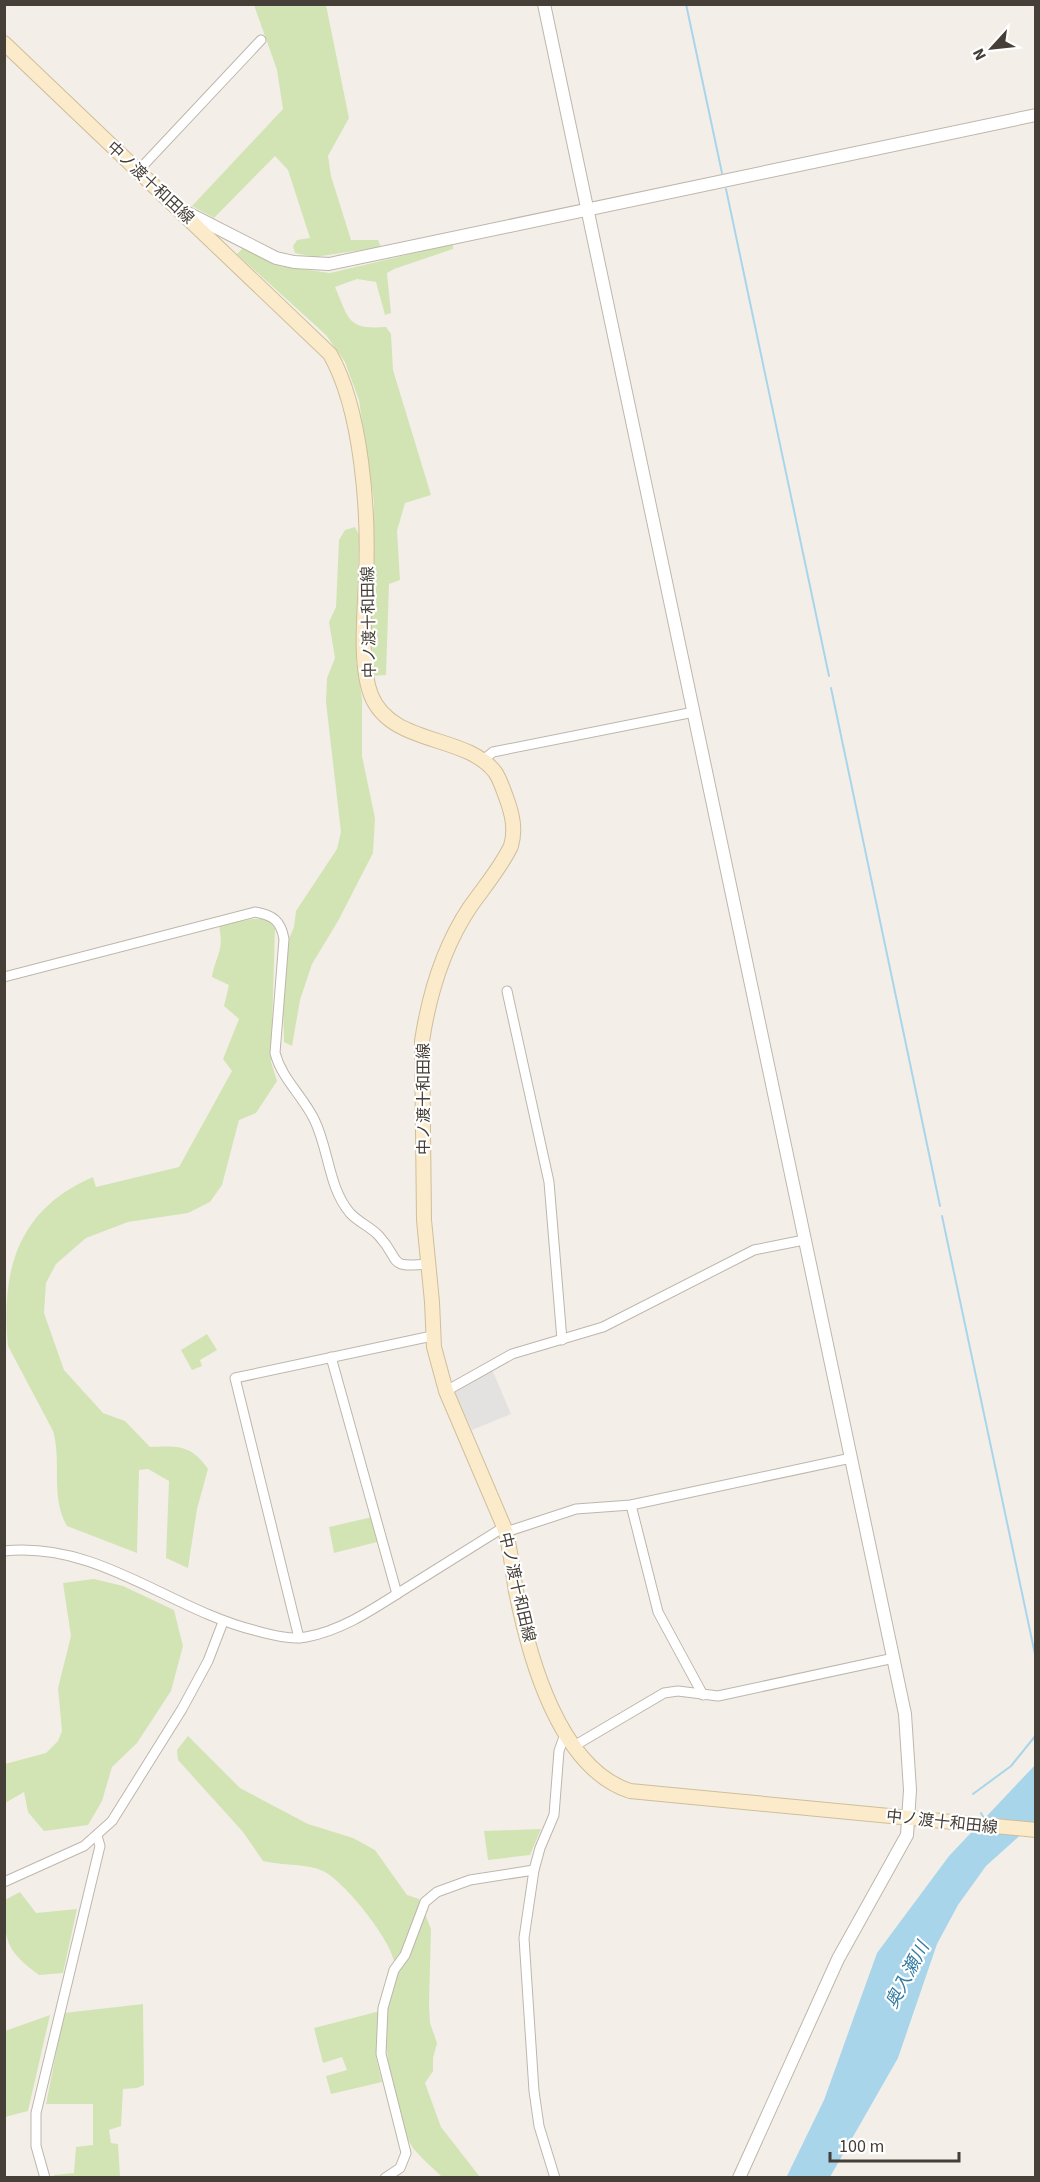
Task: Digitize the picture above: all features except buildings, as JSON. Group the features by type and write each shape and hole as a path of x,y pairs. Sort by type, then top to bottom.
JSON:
{"main road":[{"name":"中ノ渡十和田線","path":"4,43 321,345 340,372 347,392 359,459 368,548 365,615 367,681 379,710 392,723 482,761 497,776 509,805 514,835 506,858 470,908 452,939 440,969 425,1024 422,1107 423,1220 432,1302 432,1336 438,1372 505,1530 517,1594 541,1682 570,1740 590,1768 604,1780 630,1791 1035,1830"}],"street":[{"path":"544,4 905,1714 910,1818 907,1835 838,1959 739,2178"},
{"path":"138,171 261,40"},
{"path":"174,206 276,258 294,262 329,264 1035,115"},
{"path":"482,761 493,752 694,712"},
{"path":"4,977 255,912 277,920 282,927 284,939 275,1053 279,1068 307,1106 316,1124 331,1172 350,1214 380,1237 397,1264 404,1266 428,1264"},
{"path":"507,991 549,1182 562,1340"},
{"path":"446,1391 512,1354 603,1327 754,1250 804,1240"},
{"path":"299,1638 235,1378 432,1336"},
{"path":"331,1357 397,1594"},
{"path":"4,1551 44,1550 75,1556 110,1568 223,1622 272,1635 299,1638 339,1627 505,1530 576,1509 631,1505 852,1458"},
{"path":"631,1505 658,1612 703,1695"},
{"path":"4,1882 84,1846 97,1836 121,1809 163,1742 208,1661 223,1622"},
{"path":"555,2178 539,2126 531,2063 524,1938 534,1870 554,1815 559,1751 570,1740 664,1693 678,1691 718,1696 894,1658"},
{"path":"45,2178 36,2146 36,2113 100,1846 97,1836"},
{"path":"385,2178 400,2168 406,2153 381,2054 383,2008 394,1970 405,1955 425,1902 437,1892 454,1885 534,1870"}],"green space":[{"path":"254,5 326,5 349,118 328,156 331,176 351,240 378,240 381,247 315,257 295,253 293,246 297,240 310,238 288,170 275,156 214,218 192,206 283,109 277,70"},
{"path":"453,244 453,249 387,273 391,313 385,315 376,282 357,279 335,287 351,320 364,327 386,327 391,334 393,370 431,495 405,503 397,531 400,580 389,584 386,675 372,676 371,593 374,502 359,400 345,362 326,335 237,254 243,248 279,266 330,273"},
{"path":"355,527 359,535 356,659 362,699 362,756 375,818 373,853 338,921 312,964 300,1000 292,1046 284,1042 283,1009 288,941 294,927 296,911 337,849 341,832 326,702 327,678 335,658 329,622 336,607 339,540 345,530"},
{"path":"267,919 275,928 271,1062 277,1081 256,1113 239,1120 222,1185 210,1202 188,1213 128,1222 86,1238 56,1264 46,1283 44,1313 64,1370 103,1413 125,1421 150,1447 183,1448 196,1455 208,1469 197,1509 188,1568 166,1558 169,1481 148,1469 139,1470 137,1553 67,1526 57,1491 57,1454 53,1431 8,1346 6,1318 8,1291 12,1266 20,1244 32,1224 48,1206 68,1190 93,1177 96,1187 179,1167 232,1071 223,1059 239,1019 224,1006 229,985 212,977 220,947 219,925"},
{"path":"207,1334 217,1350 200,1360 202,1366 192,1370 181,1350"},
{"path":"372,1517 377,1542 334,1553 329,1527"},
{"path":"94,1579 123,1586 174,1610 183,1646 171,1691 137,1743 112,1767 102,1801 88,1825 44,1831 28,1812 24,1792 5,1803 5,1764 46,1753 58,1741 62,1731 58,1688 71,1636 63,1583"},
{"path":"188,1736 240,1788 308,1824 353,1838 375,1850 407,1895 419,1899 431,1929 430,2023 437,2043 433,2058 433,2071 425,2083 441,2127 480,2177 442,2177 416,2152 407,2137 392,2086 387,2048 386,2019 395,1967 390,1951 375,1925 344,1887 325,1872 311,1867 263,1861 243,1832 178,1760 177,1750"},
{"path":"541,1829 530,1855 488,1860 484,1831"},
{"path":"20,1892 36,1913 77,1909 63,1973 39,1975 13,1951 6,1935 5,1900"},
{"path":"143,2004 144,2085 123,2089 121,2126 109,2130 111,2143 118,2144 120,2176 54,2177 54,2175 74,2173 76,2147 93,2145 93,2104 46,2104 64,2013"},
{"path":"380,2011 376,2057 382,2082 331,2094 326,2076 347,2070 342,2057 323,2063 314,2028"},
{"path":"50,2015 28,2111 5,2117 5,2031"}],"shaded area":[{"path":"492,1369 511,1414 472,1430 454,1391"}],"water":[{"name":"奥入瀬川","path":"1035,1765 1035,1822 986,1866 958,1905 937,1944 898,2058 830,2177 786,2178 824,2100 877,1953 949,1856"}],"waterway":[{"path":"686,4 722,173"},
{"path":"726,189 829,676"},
{"path":"831,688 940,1206"},
{"path":"942,1216 1036,1659"},
{"path":"973,1794 1011,1766 1036,1735"},
{"path":"981,1813 985,1820"}]}
